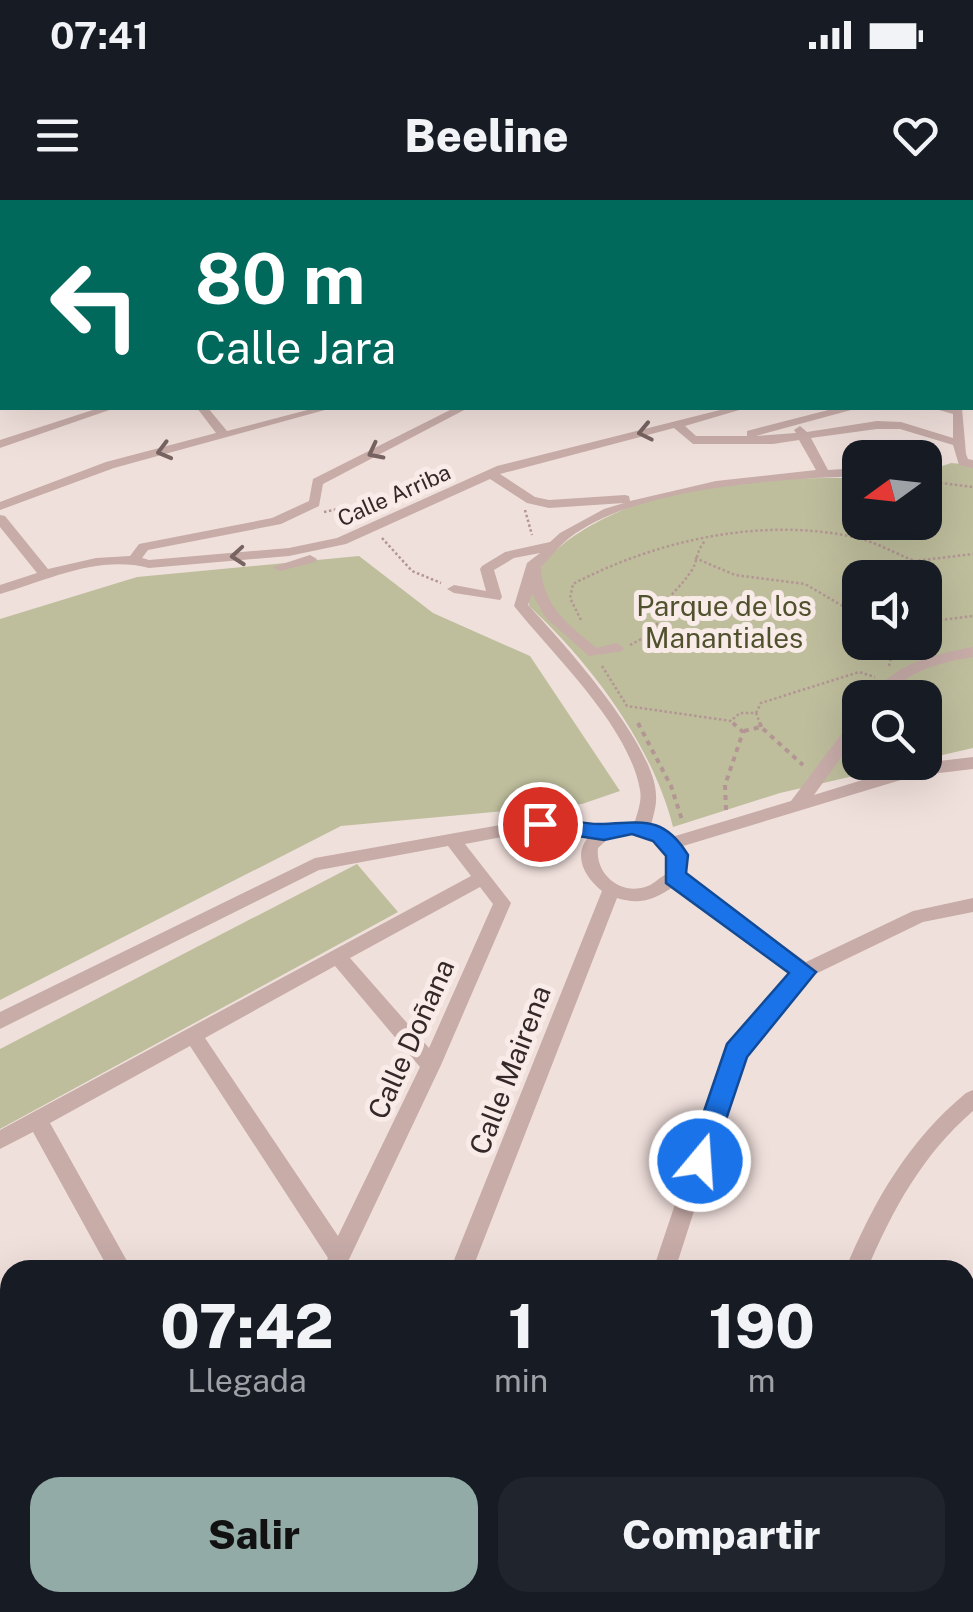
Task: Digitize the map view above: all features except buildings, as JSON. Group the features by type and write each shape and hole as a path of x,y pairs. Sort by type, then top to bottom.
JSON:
{"street":[{"path":"0,444 103,410"},
{"path":"204,410 224,435"},
{"path":"0,506 110,465 318,410"},
{"path":"135,558 144,547 287,516 315,503 316,482 458,410"},
{"name":"Calle Arriba","path":"0,590 46,575 135,558 149,564 289,552 341,541 491,474 590,443 733,410"},
{"path":"726,439 838,410"},
{"path":"958,410 955,442 968,463"},
{"path":"793,422 806,437 824,473"},
{"path":"677,425 693,440 744,442 901,426 955,442"},
{"path":"454,589 494,597 487,569 510,555 535,556 593,518 640,500 690,486 842,472"},
{"path":"491,474 531,500 573,504 640,500"},
{"path":"0,518 46,575"},
{"path":"280,567 342,546 341,541"},
{"path":"535,556 537,596 549,615 594,654 617,648"},
{"path":"535,556 522,582 521,606 584,678 629,751 649,792 642,828"},
{"path":"891,680 914,664 973,652"},
{"path":"798,804 842,744"},
{"path":"671,844 914,770 973,763"},
{"path":"0,1021 315,864 540,824 604,832"},
{"path":"618,827 642,828 671,844 677,855 674,877 666,886 640,895 611,890 598,882 586,860 594,839 618,827"},
{"name":"Calle Doñana","path":"337,1260 431,1065 502,903 452,839"},
{"path":"674,877 804,972"},
{"path":"0,1140 482,878"},
{"name":"Calle Mairena","path":"465,1260 611,890"},
{"path":"667,1260 736,1052 804,972 919,916 973,905"},
{"path":"338,956 431,1065"},
{"path":"194,1035 334,1260"},
{"path":"860,1260 878,1213 938,1126 973,1099"},
{"path":"37,1120 115,1260"}],"path":[{"path":"942,483 973,487"},
{"path":"287,516 406,496 432,498"},
{"path":"531,500 523,506 535,556"},
{"path":"372,530 412,570 454,589"},
{"path":"584,625 570,598 573,584 608,562 705,541 760,532 818,534 857,538 912,560"},
{"path":"617,648 656,632 660,608 672,586 693,569 705,541"},
{"path":"922,560 973,554"},
{"path":"695,558 748,581 795,582 823,591 842,604"},
{"path":"942,620 973,616"},
{"path":"594,654 627,706 732,721 743,732"},
{"path":"822,771 798,764 761,727 756,713 760,703 859,672 882,680"},
{"path":"732,721 740,713 756,713"},
{"path":"743,732 761,727"},
{"path":"727,824 724,785 743,732"}],"green space":[{"name":"Parque de los Manantiales","path":"973,465 973,748 942,755 942,680 842,680 842,779 780,793 673,827 664,797 635,736 596,679 529,606 533,583 545,562 565,543 615,513 691,489 842,478 842,540 942,540 942,466"},
{"path":"359,556 433,613 530,656 620,791 582,804 341,826 0,1000 0,619 137,577"},
{"path":"357,864 398,912 0,1129 0,1049"}],"route":[{"path":"540,824 604,832 632,826 660,835 677,855 674,877 804,972 797,975 736,1052 700,1161"}]}
